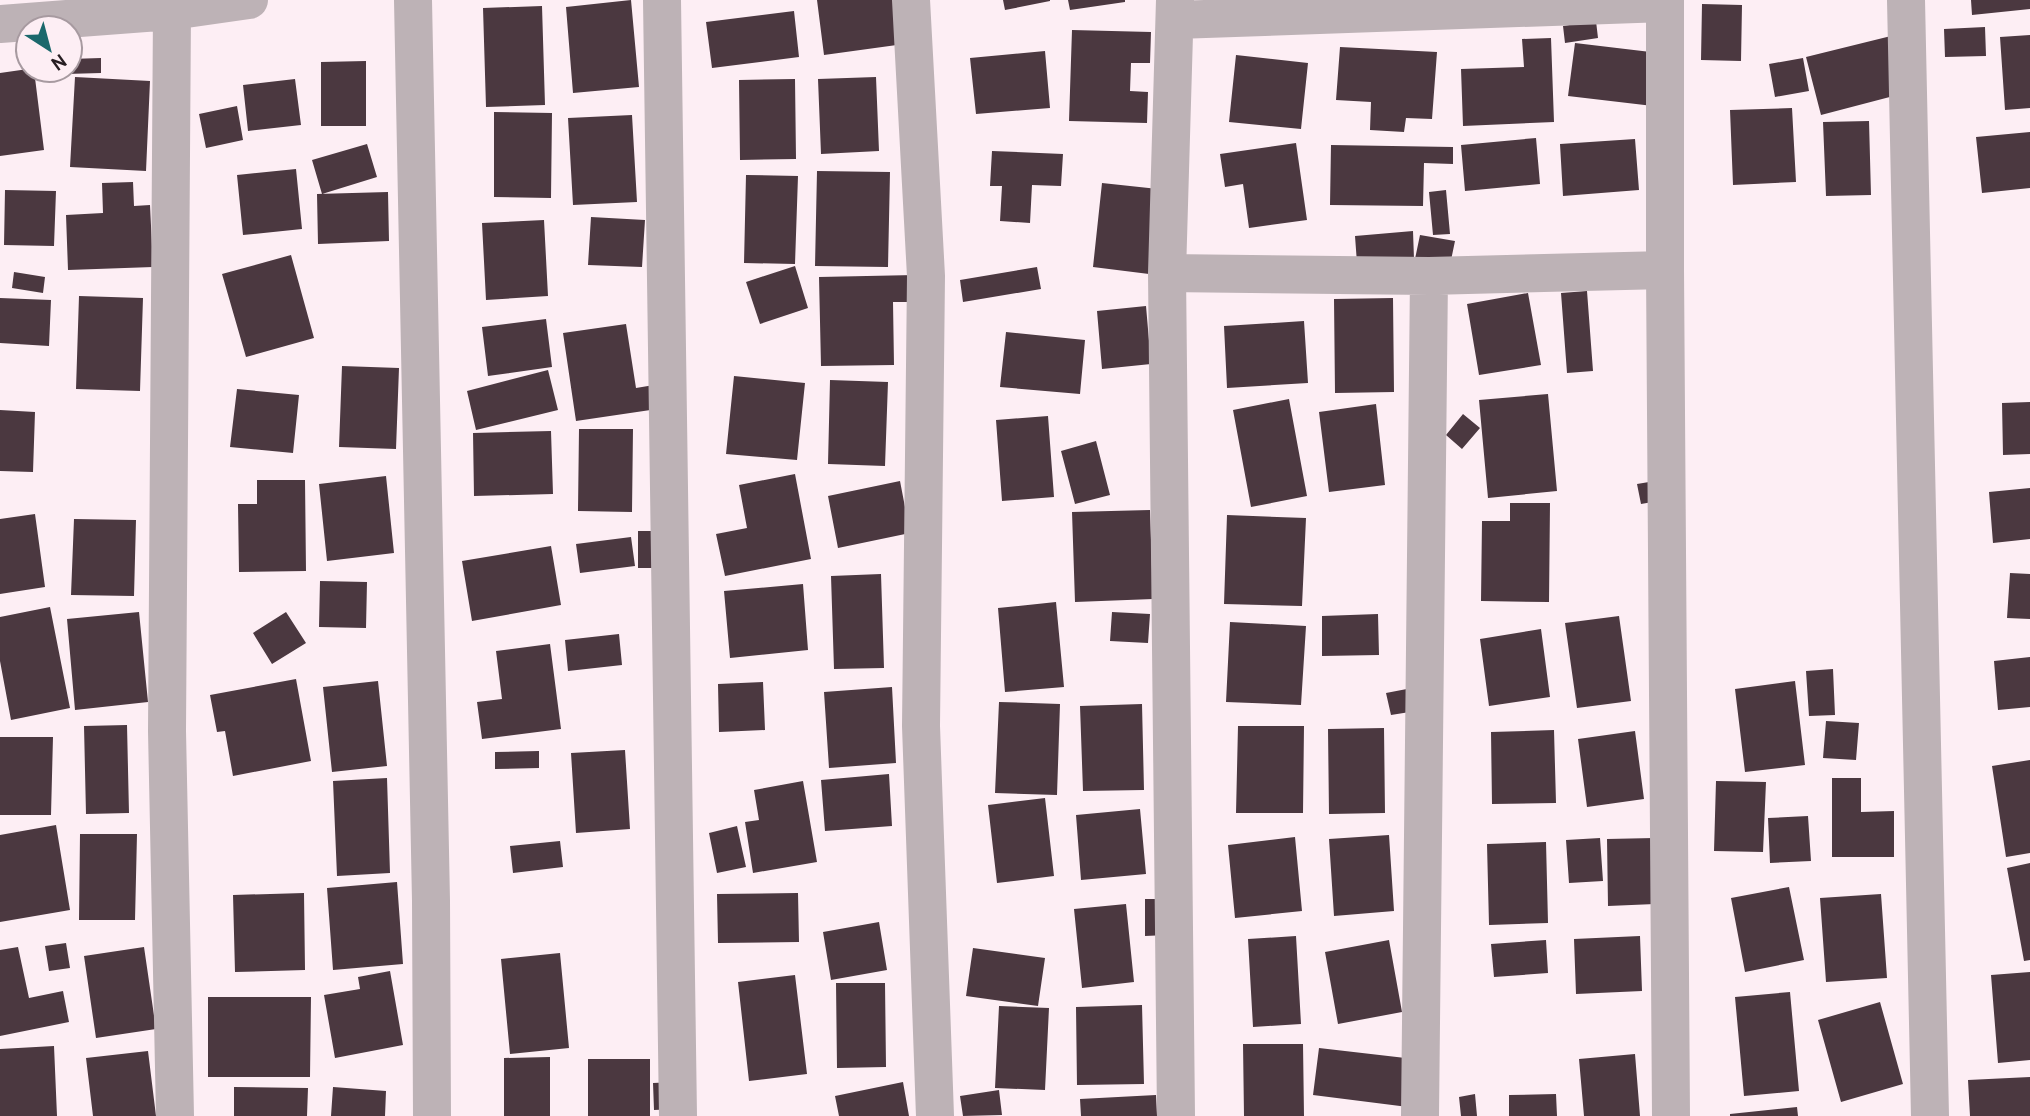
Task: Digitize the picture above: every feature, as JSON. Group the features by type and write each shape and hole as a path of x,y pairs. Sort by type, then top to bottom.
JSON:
{"street":[{"path":"0,24 47,10 172,11 249,0"},
{"path":"414,0 432,1116"},
{"path":"662,0 678,1116"},
{"path":"911,0 926,276 921,726 935,1116"},
{"path":"1906,0 1930,1116"},
{"path":"1176,1116 1167,273 1175,10 1665,1 1671,1116"},
{"path":"172,11 167,731 175,1116"},
{"path":"1167,273 1429,276 1665,270"},
{"path":"1420,1116 1429,276"}],"building":[{"path":"631,0 639,87 573,93 566,7"},
{"path":"817,0 898,0 904,44 824,55"},
{"path":"1003,0 1050,0 1050,1 1005,10"},
{"path":"1068,0 1125,0 1125,2 1070,10"},
{"path":"1971,0 2030,0 2030,9 1972,15"},
{"path":"1702,4 1742,5 1741,61 1701,60"},
{"path":"542,6 545,105 486,107 483,8"},
{"path":"794,11 799,57 712,68 706,22"},
{"path":"1596,21 1598,38 1565,43 1563,26"},
{"path":"1985,27 1986,56 1945,57 1944,29"},
{"path":"1072,30 1151,32 1150,63 1131,63 1130,91 1148,92 1147,123 1069,121"},
{"path":"2030,35 2030,108 2005,110 2000,37"},
{"path":"1891,36 1905,93 1821,115 1806,57"},
{"path":"1551,38 1554,122 1463,126 1461,69 1524,67 1522,39"},
{"path":"1575,43 1659,53 1653,106 1568,96"},
{"path":"1340,47 1437,52 1432,119 1406,118 1404,132 1370,130 1371,102 1336,100"},
{"path":"1045,51 1050,108 976,114 970,58"},
{"path":"1236,55 1308,63 1301,129 1229,122"},
{"path":"101,58 101,73 84,73 84,59"},
{"path":"1803,58 1809,91 1775,97 1769,64"},
{"path":"366,61 366,126 321,126 321,62"},
{"path":"14,71 14,84 36,84 44,150 0,156 0,73"},
{"path":"84,77 150,81 146,171 70,167 75,84 84,84"},
{"path":"876,77 879,151 821,154 818,79"},
{"path":"295,79 301,125 248,131 243,85"},
{"path":"795,79 796,159 740,160 739,80"},
{"path":"237,106 243,140 206,148 199,114"},
{"path":"1792,108 1796,182 1733,185 1730,110"},
{"path":"494,112 552,113 551,198 494,197"},
{"path":"632,115 637,202 573,205 568,118"},
{"path":"1869,121 1871,195 1826,196 1823,122"},
{"path":"2030,132 2030,188 1982,193 1976,137"},
{"path":"1536,138 1540,184 1465,191 1461,145"},
{"path":"1635,139 1639,190 1563,196 1560,144"},
{"path":"1296,143 1307,220 1249,228 1243,184 1225,187 1220,154"},
{"path":"367,144 377,177 322,194 312,160"},
{"path":"1331,145 1453,147 1453,164 1424,163 1423,206 1330,205"},
{"path":"992,151 1063,154 1061,186 1032,185 1030,223 1000,221 1002,186 990,186"},
{"path":"296,169 302,229 243,235 237,175"},
{"path":"817,171 890,172 888,267 815,266"},
{"path":"746,175 798,176 795,264 744,263"},
{"path":"133,182 134,206 150,205 153,267 68,270 66,215 103,213 102,183"},
{"path":"1102,183 1158,189 1149,274 1093,267"},
{"path":"5,190 56,191 54,246 4,245"},
{"path":"1446,190 1450,234 1433,235 1429,192"},
{"path":"388,192 389,241 318,244 317,194"},
{"path":"591,217 645,220 642,267 588,265"},
{"path":"544,220 548,296 486,300 482,223"},
{"path":"1413,231 1414,259 1357,263 1355,236"},
{"path":"1420,235 1455,241 1450,265 1415,259"},
{"path":"291,255 314,338 246,357 222,274"},
{"path":"795,266 808,308 760,324 746,282"},
{"path":"1037,267 1041,289 963,302 960,280"},
{"path":"14,272 45,277 43,293 12,288"},
{"path":"915,275 916,302 893,302 894,365 821,366 819,277"},
{"path":"1587,291 1593,371 1567,373 1561,293"},
{"path":"1528,293 1541,365 1479,375 1467,304"},
{"path":"79,296 143,298 140,391 76,389"},
{"path":"0,298 51,300 49,346 0,343"},
{"path":"1393,298 1394,392 1335,393 1334,299"},
{"path":"1146,306 1151,364 1102,369 1097,311"},
{"path":"546,319 552,367 488,376 482,327"},
{"path":"1304,321 1308,383 1227,388 1224,326"},
{"path":"626,324 636,388 660,384 664,408 576,421 563,333"},
{"path":"1006,332 1085,340 1080,394 1000,387"},
{"path":"342,366 399,368 396,449 339,447"},
{"path":"548,370 558,410 476,430 467,391"},
{"path":"734,376 805,383 797,460 726,454"},
{"path":"830,380 888,382 885,466 828,464"},
{"path":"237,389 299,395 293,453 230,447"},
{"path":"1548,394 1557,491 1488,498 1479,400"},
{"path":"1289,399 1307,496 1251,507 1233,410"},
{"path":"2030,402 2030,454 2003,455 2002,403"},
{"path":"1376,404 1385,485 1329,492 1319,412"},
{"path":"0,410 35,412 33,472 0,471"},
{"path":"1463,414 1480,428 1462,449 1446,435"},
{"path":"1048,416 1054,497 1002,501 996,420"},
{"path":"579,429 633,429 632,512 578,511"},
{"path":"551,431 553,494 474,496 473,433"},
{"path":"1096,441 1110,495 1075,504 1061,451"},
{"path":"795,474 811,559 725,576 716,534 747,528 739,485"},
{"path":"386,476 394,553 327,561 319,484"},
{"path":"257,480 305,480 306,571 239,572 238,504 257,504"},
{"path":"1661,480 1664,500 1641,504 1637,484"},
{"path":"900,481 910,533 838,548 828,496"},
{"path":"2030,488 2030,539 1993,543 1989,492"},
{"path":"1510,503 1550,503 1549,602 1481,601 1482,521 1510,521"},
{"path":"1150,510 1153,599 1075,602 1072,512"},
{"path":"35,514 45,587 0,594 0,519"},
{"path":"1227,515 1306,518 1302,606 1224,604"},
{"path":"74,519 136,520 134,596 71,595"},
{"path":"638,531 668,531 668,568 638,568"},
{"path":"631,537 635,566 580,573 576,544"},
{"path":"551,546 561,605 472,621 462,561"},
{"path":"2010,573 2030,574 2030,619 2007,618"},
{"path":"881,574 884,668 834,669 831,576"},
{"path":"320,581 367,582 366,628 319,627"},
{"path":"803,584 808,650 730,658 724,591"},
{"path":"1056,602 1064,687 1005,692 998,608"},
{"path":"50,607 70,708 11,720 0,661 0,617"},
{"path":"139,612 148,702 75,710 67,619"},
{"path":"286,612 306,643 272,664 253,633"},
{"path":"1112,612 1150,614 1148,643 1110,641"},
{"path":"1378,614 1379,655 1322,656 1322,616"},
{"path":"1619,616 1631,701 1577,708 1565,623"},
{"path":"1230,622 1306,626 1301,705 1226,702"},
{"path":"1541,629 1550,697 1489,706 1480,639"},
{"path":"619,634 622,665 568,671 565,640"},
{"path":"550,644 561,729 482,739 477,702 502,699 496,651"},
{"path":"2030,657 2030,707 1998,710 1994,661"},
{"path":"1833,669 1835,715 1809,716 1806,671"},
{"path":"296,679 311,761 233,776 225,731 217,732 210,695"},
{"path":"378,681 387,766 332,772 323,687"},
{"path":"1795,681 1805,765 1745,772 1735,689"},
{"path":"763,682 765,730 719,732 718,684"},
{"path":"892,687 896,763 829,768 824,692"},
{"path":"1412,688 1416,711 1391,715 1386,693"},
{"path":"999,702 1060,704 1057,795 995,793"},
{"path":"1142,704 1144,790 1083,791 1080,706"},
{"path":"1826,721 1859,723 1856,760 1823,758"},
{"path":"127,725 129,813 86,814 84,726"},
{"path":"1238,726 1304,726 1303,813 1236,813"},
{"path":"1384,728 1385,813 1329,814 1328,729"},
{"path":"1554,730 1556,803 1492,804 1491,732"},
{"path":"1635,731 1644,799 1587,807 1578,739"},
{"path":"0,737 53,737 51,815 0,815"},
{"path":"625,750 630,829 576,833 571,753"},
{"path":"539,751 539,768 495,769 495,752"},
{"path":"2030,760 2030,853 2006,857 1992,766"},
{"path":"889,774 892,826 825,831 821,780"},
{"path":"387,778 390,873 337,876 333,781"},
{"path":"1832,778 1861,778 1861,812 1894,811 1894,857 1832,857"},
{"path":"803,781 817,862 753,873 745,822 759,820 754,790"},
{"path":"1716,781 1766,782 1763,852 1714,851"},
{"path":"1045,798 1054,876 997,883 988,805"},
{"path":"1140,809 1146,874 1081,880 1076,815"},
{"path":"1808,816 1811,861 1770,863 1768,818"},
{"path":"56,825 70,910 0,922 0,835"},
{"path":"737,826 746,867 717,873 709,833"},
{"path":"80,834 137,834 135,920 79,920"},
{"path":"1389,835 1394,911 1334,916 1329,839"},
{"path":"1295,837 1302,911 1235,918 1228,845"},
{"path":"1600,838 1603,881 1569,883 1566,840"},
{"path":"1654,838 1655,904 1608,906 1607,839"},
{"path":"560,841 563,867 513,873 510,846"},
{"path":"1546,842 1548,923 1489,925 1487,844"},
{"path":"2030,863 2030,960 2024,961 2007,868"},
{"path":"397,882 403,964 333,970 327,888"},
{"path":"1789,887 1804,960 1745,972 1731,898"},
{"path":"304,893 305,970 235,972 233,895"},
{"path":"798,893 799,942 718,943 717,894"},
{"path":"1881,894 1887,978 1826,982 1820,898"},
{"path":"1145,899 1167,899 1167,935 1145,936"},
{"path":"1126,904 1134,982 1082,988 1074,909"},
{"path":"879,922 887,970 831,980 823,932"},
{"path":"1296,936 1301,1024 1253,1027 1248,939"},
{"path":"1640,936 1642,991 1576,994 1574,939"},
{"path":"1389,940 1402,1012 1338,1024 1325,952"},
{"path":"1546,940 1548,973 1494,977 1491,944"},
{"path":"66,943 70,968 49,971 45,946"},
{"path":"18,947 29,998 63,991 69,1022 0,1036 0,950"},
{"path":"144,947 156,1029 96,1038 84,956"},
{"path":"973,948 1045,958 1038,1006 966,996"},
{"path":"560,953 569,1048 510,1054 501,959"},
{"path":"390,971 403,1045 335,1058 324,995 360,989 358,977"},
{"path":"2030,972 2030,1060 1998,1063 1991,975"},
{"path":"795,975 807,1074 749,1081 738,982"},
{"path":"836,983 885,983 886,1067 837,1068"},
{"path":"1790,992 1799,1091 1744,1096 1735,997"},
{"path":"208,997 311,997 310,1077 208,1077"},
{"path":"1880,1002 1903,1084 1841,1102 1818,1020"},
{"path":"1142,1005 1144,1084 1077,1085 1076,1007"},
{"path":"999,1006 1049,1008 1045,1090 995,1088"},
{"path":"1243,1044 1303,1044 1304,1116 1244,1116"},
{"path":"54,1046 57,1116 0,1116 0,1049"},
{"path":"1319,1048 1414,1059 1408,1107 1313,1095"},
{"path":"148,1051 156,1116 93,1116 86,1058"},
{"path":"1635,1054 1640,1116 1584,1116 1579,1059"},
{"path":"550,1057 550,1116 504,1116 504,1058"},
{"path":"588,1059 650,1059 650,1116 588,1116"},
{"path":"2030,1077 2030,1116 1970,1116 1968,1080"},
{"path":"675,1082 676,1109 654,1110 653,1083"},
{"path":"903,1082 909,1116 839,1116 835,1096"},
{"path":"234,1087 308,1088 307,1116 234,1116"},
{"path":"333,1087 386,1091 385,1116 331,1116"},
{"path":"999,1090 1002,1115 963,1116 960,1096"},
{"path":"1475,1094 1477,1116 1461,1116 1459,1097"},
{"path":"1556,1094 1557,1116 1509,1116 1509,1095"},
{"path":"1156,1095 1157,1116 1081,1116 1080,1099"},
{"path":"1797,1107 1798,1116 1730,1116 1730,1114"}]}
